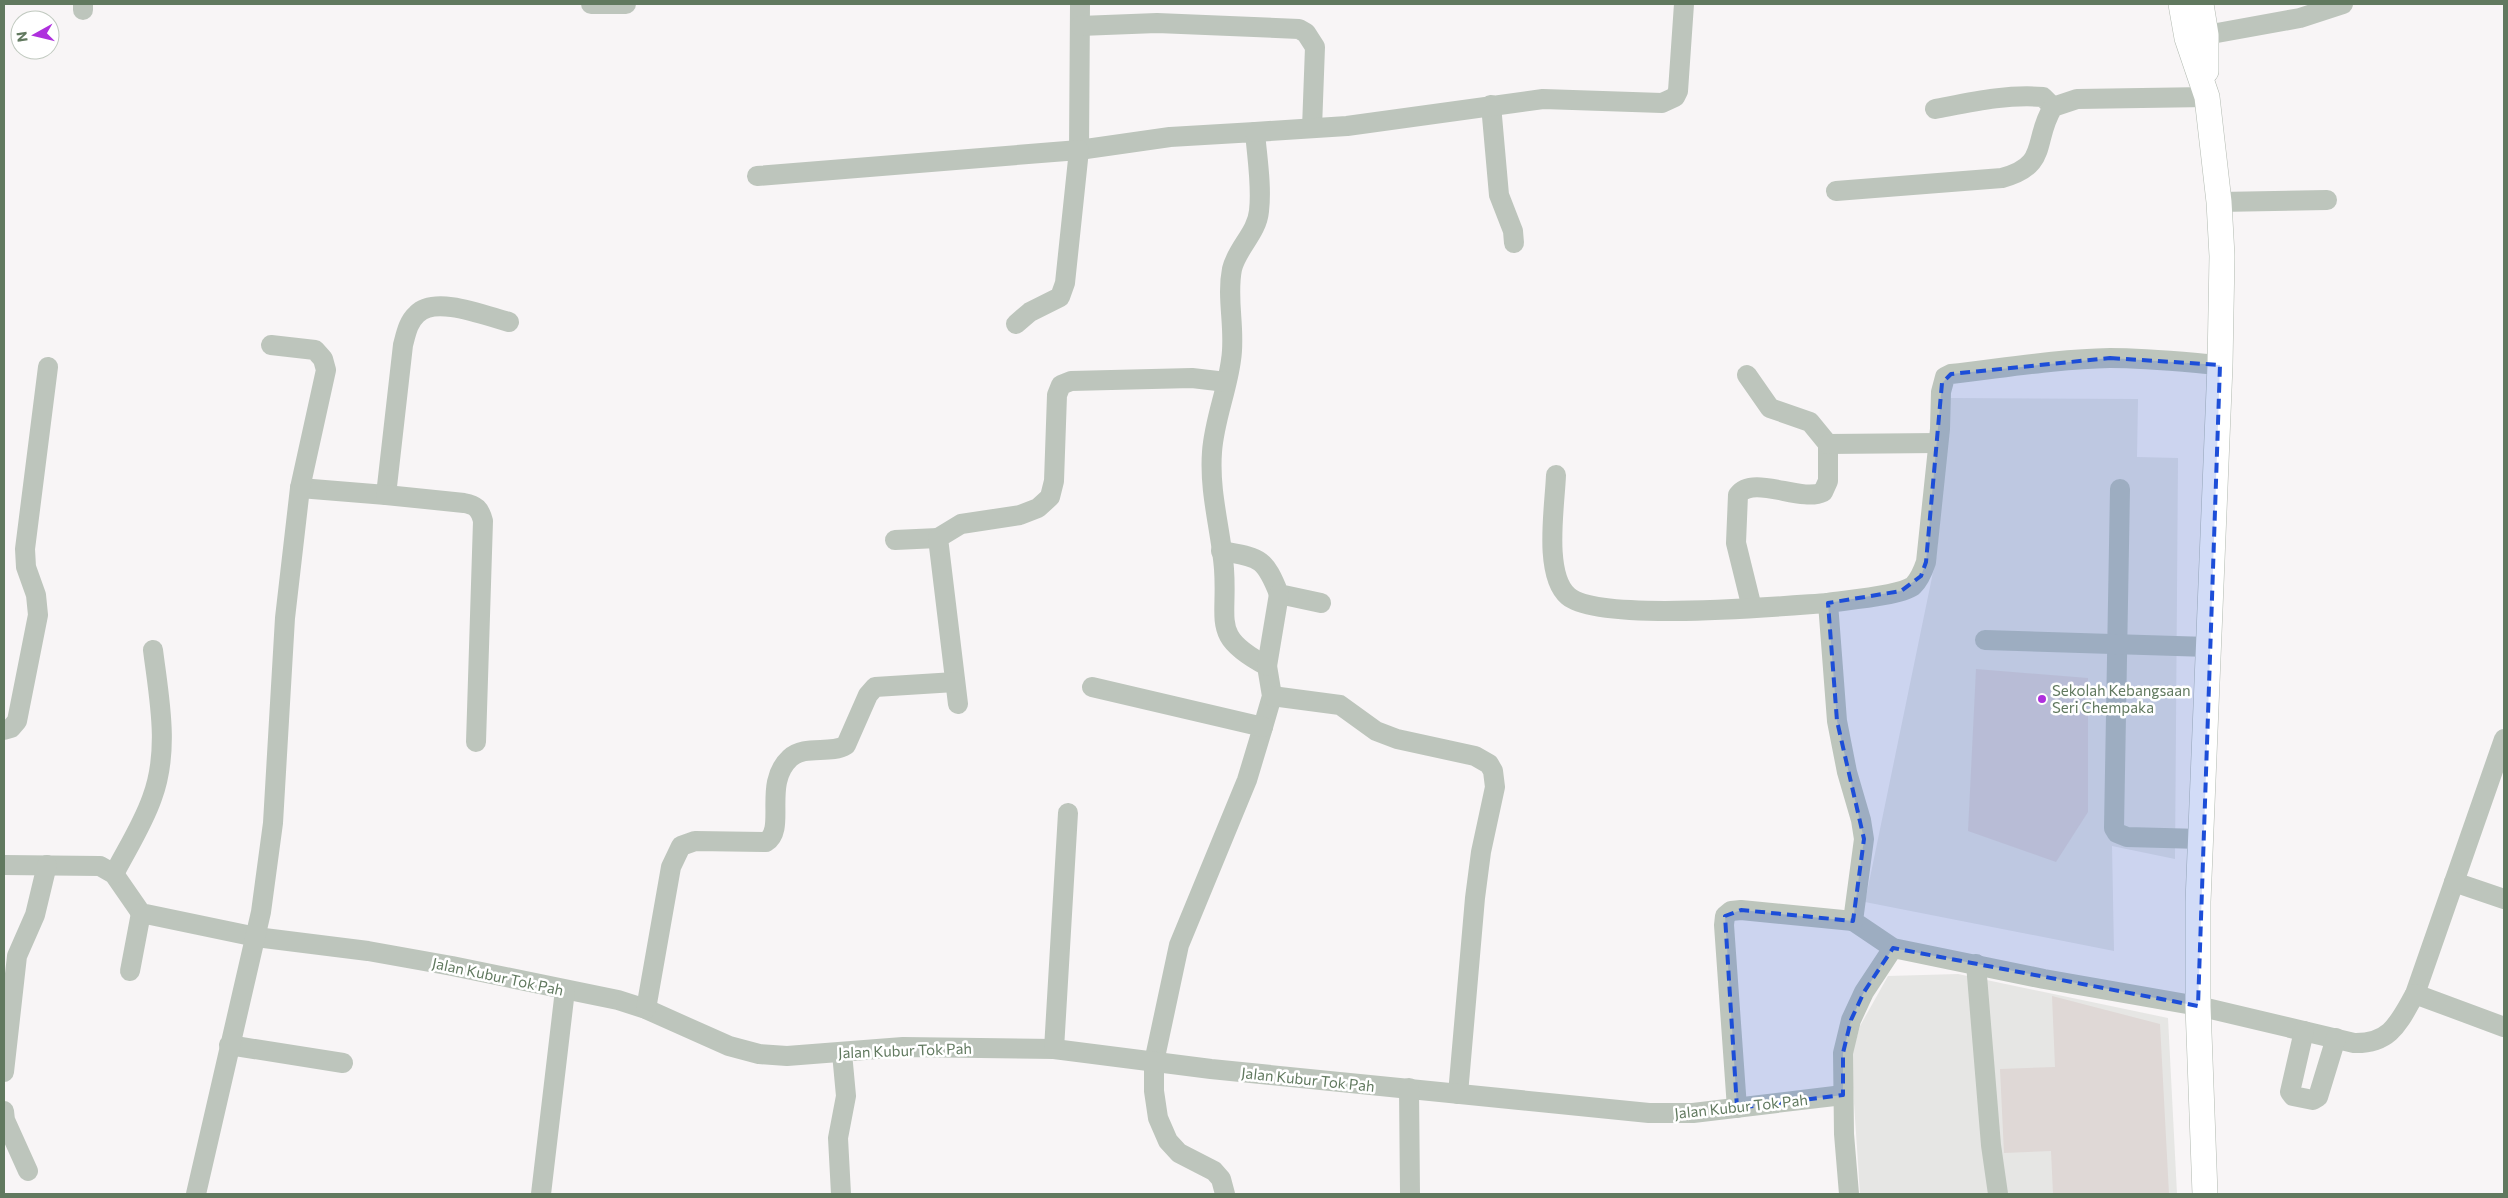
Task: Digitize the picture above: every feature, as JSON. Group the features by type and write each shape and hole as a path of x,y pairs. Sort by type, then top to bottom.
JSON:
{"main road":[{"path":"2181,4 2187,38 2206,97"},
{"path":"2201,4 2206,36 2206,97 2219,202 2222,256 2220,365 2198,902 2198,1006 2205,1194"}],"street":[{"path":"590,4 626,4"},
{"path":"1016,324 1030,312 1060,297 1063,290 1079,150 1080,4"},
{"path":"757,176 1079,150 1170,137 1347,126 1543,99 1662,104 1675,97 1678,91 1684,4"},
{"path":"2206,36 2300,18 2343,4"},
{"path":"1080,26 1157,23 1299,29 1306,33 1315,47 1312,128"},
{"path":"1935,110 2004,96 2044,97 2053,107"},
{"path":"1836,191 1974,181 2016,174 2029,167 2036,155 2047,117 2053,107 2077,99 2206,97"},
{"path":"1491,105 1499,195 1513,231 1514,243"},
{"path":"1255,132 1259,211 1256,225 1232,266 1229,287 1232,359 1212,452 1212,496 1224,569 1224,619 1229,638 1242,654 1267,666"},
{"path":"2219,202 2327,200"},
{"path":"386,495 396,388 403,345 410,322 418,312 428,306 444,305 509,322"},
{"path":"196,1194 261,912 273,823 285,618 300,488 326,370 323,359 315,350 271,345"},
{"path":"1556,474 1552,557 1560,584 1568,596 1582,604 1634,612 1752,608 1828,603 1901,592 1912,586 1921,576 1926,562 1942,383 1945,377 1951,374 2063,361 2110,358 2220,365"},
{"path":"4,730 11,728 17,720 38,615 36,594 26,567 25,548 48,367"},
{"path":"1747,375 1770,408 1810,422 1828,444 1828,481 1823,492 1811,495 1753,487 1742,490 1738,495 1736,542 1752,608"},
{"path":"895,540 938,538 961,524 1020,515 1038,508 1050,497 1054,481 1057,395 1058,390 1066,382 1165,378 1226,382"},
{"path":"1828,444 1938,443"},
{"path":"300,488 464,503 474,505 481,512 483,522 476,742"},
{"path":"2120,489 2114,828 2117,833 2127,837 2201,839"},
{"path":"938,538 958,704"},
{"path":"1221,551 1262,562 1270,570 1279,594 1267,666 1272,696 1247,780 1179,945 1154,1062 1154,1091 1158,1118 1168,1141 1179,1154 1214,1171 1222,1179 1225,1194"},
{"path":"1279,594 1321,604"},
{"path":"1828,603 1837,721 1847,772 1861,820 1864,839 1853,921"},
{"path":"1985,640 2208,646"},
{"path":"114,874 152,798 161,758 162,722 153,650"},
{"path":"646,1008 671,867 680,846 694,841 766,842 771,839 775,829 776,778 792,756 800,752 836,749 846,745 868,695 875,687 955,682"},
{"path":"1092,687 1263,727"},
{"path":"1272,696 1340,706 1376,731 1397,739 1475,756 1489,764 1493,771 1495,787 1480,852 1475,898 1458,1094"},
{"path":"1737,1108 1724,925 1725,916 1731,911 1741,910 1853,921 1893,948 2044,979 2198,1006 2336,1038 2370,1043 2396,1028 2415,994 2504,738"},
{"path":"1054,1049 1068,813"},
{"path":"4,865 100,866 114,874 141,913 130,971"},
{"path":"4,1072 17,956 35,915 47,865"},
{"path":"2454,882 2504,899"},
{"name":"Jalan Kubur Tok Pah","path":"141,913 256,937 377,952 618,1000 646,1008 729,1046 759,1054 787,1056 903,1048 1054,1049 1154,1062 1649,1113 1693,1113 1843,1096"},
{"path":"1849,1194 1843,1096 1843,1053 1852,1020 1864,992 1893,948"},
{"path":"1976,964 1991,1145 1998,1194"},
{"path":"541,1194 565,990"},
{"path":"2415,994 2504,1027"},
{"path":"2304,1031 2290,1092 2293,1096 2313,1100 2318,1097 2336,1038"},
{"path":"229,1045 343,1063"},
{"path":"841,1194 838,1138 846,1096 842,1052"},
{"path":"1409,1088 1410,1194"},
{"path":"4,1111 5,1120 28,1171"}],"highlighted area":[{"path":"2110,358 2220,365 2198,1006 1893,948 1864,992 1851,1020 1843,1053 1843,1095 1737,1108 1725,916 1741,910 1853,921 1864,839 1837,721 1828,603 1901,591 1921,576 1926,562 1942,383 1951,374"}],"shaded area":[{"name":"Sekolah Kebangsaan Seri Chempaka","path":"1949,398 2138,399 2137,457 2178,458 2175,859 2112,846 2114,951 1865,902 1937,553"},
{"path":"1976,669 2088,678 2088,812 2056,862 1968,831"},
{"path":"1958,974 2168,1018 2177,1194 1860,1194 1851,1057 1860,1026 1888,976"},
{"path":"2052,996 2160,1024 2169,1194 2053,1194 2051,1151 2004,1153 2000,1069 2055,1067"}],"place":[{"name":"Sekolah Kebangsaan Seri Chempaka","path":"2042,699"}]}
